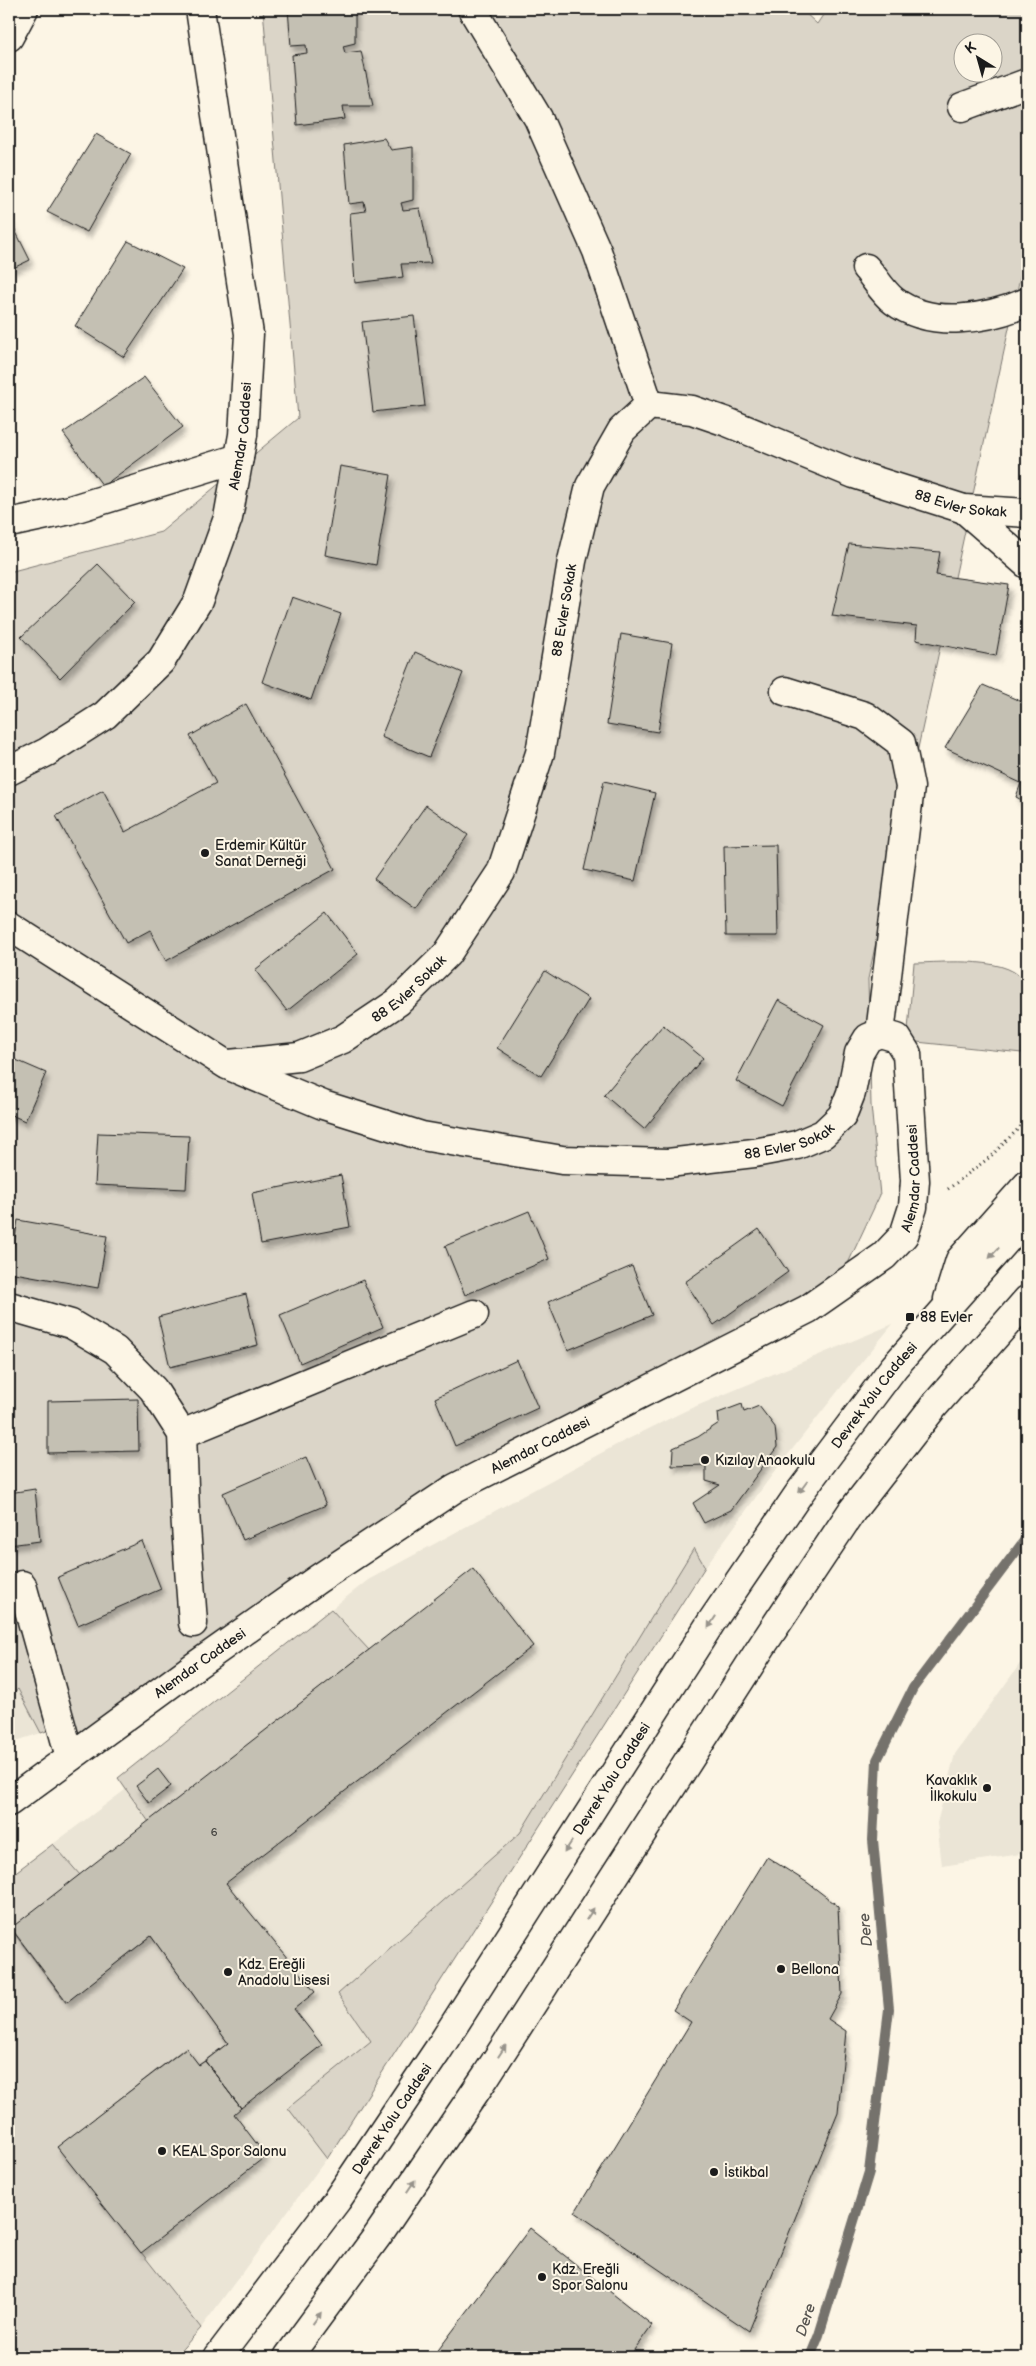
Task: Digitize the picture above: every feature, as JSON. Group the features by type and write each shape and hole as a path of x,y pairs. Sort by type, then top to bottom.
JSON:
{"main road":[{"path":"9,37 24,9"},
{"name":"Alemdar Caddesi","path":"9,771 47,752 105,714 161,661 198,601 228,518 243,435 249,334 200,9"},
{"path":"472,9 538,118 598,251 649,405"},
{"path":"962,107 1027,83"},
{"path":"866,268 892,300 913,313 957,319 1009,310 1027,302"},
{"name":"88 Evler Sokak","path":"227,1065 299,1057 343,1039 398,1002 447,954 501,872 540,752 572,560 590,486 622,430 649,405 692,410 854,474 964,509 1027,513"},
{"path":"9,523 70,510 239,458"},
{"path":"964,509 1027,564"},
{"path":"785,691 865,716 901,743 910,787 880,1033"},
{"name":"88 Evler Sokak","path":"9,926 227,1065 323,1105 422,1136 562,1160 668,1163 797,1145 823,1134 842,1116 851,1093 859,1053 868,1038 880,1033"},
{"name":"Alemdar Caddesi","path":"9,1802 318,1579 456,1488 808,1309 884,1256 904,1234 913,1208 915,1181 907,1054 897,1038 880,1033"},
{"path":"946,1308 960,1260 1027,1186"},
{"name":"Devrek Yolu Caddesi","path":"218,2357 337,2200 428,2066 712,1621 800,1492 894,1367 1027,1217"},
{"path":"288,2357 378,2235 486,2076 762,1646 852,1512 934,1406 1027,1300"},
{"path":"9,1306 71,1324 114,1350 153,1389 182,1434 185,1513 193,1623"},
{"path":"182,1434 474,1314"},
{"path":"22,1585 70,1757"}],"path":[{"path":"910,1218 990,1157 1027,1120"}],"shaded area":[{"path":"263,9 801,9 817,24 827,9 1027,9 1027,245 868,979 871,1105 880,1195 836,1289 455,1488 70,1757 55,1728 41,1733 18,1689 9,1696 9,572 161,532 298,418"},
{"path":"958,962 993,965 1008,969 1019,976 1026,992 1022,1053 907,1041 914,963"},
{"name":"Kdz. Ereğli Anadolu Lisesi","path":"893,1324 772,1475 705,1567 339,2142 201,2328 9,2086 9,1877 125,1790 118,1778 368,1580 616,1445 687,1410"},
{"path":"694,1548 705,1567 327,2159 288,2108 371,2041 338,1994 520,1833"},
{"path":"331,1609 369,1650 149,1822 118,1778"},
{"name":"Kavaklık İlkokulu","path":"1027,1654 1027,1853 942,1866 937,1823 955,1754"},
{"path":"18,1689 41,1733 16,1741 9,1731 9,1696"},
{"path":"53,1844 80,1875 11,1929 66,2002 151,1936 228,2043 199,2065 185,2048 58,2147 201,2328 175,2357 9,2357 9,1877"}],"building":[{"path":"288,9 355,9 355,43 343,46 345,53 361,51 373,106 343,106 345,119 297,125 292,55 307,53 306,45 291,46"},
{"path":"96,134 131,154 87,232 47,212"},
{"path":"384,138 391,150 413,147 413,200 401,203 403,210 420,208 431,263 401,264 403,277 355,283 350,213 366,211 364,202 349,204 344,145"},
{"path":"9,218 30,260 9,270"},
{"path":"128,241 183,269 124,357 75,326"},
{"path":"414,316 425,406 373,412 362,322"},
{"path":"144,377 183,427 103,486 63,433"},
{"path":"340,466 391,475 376,565 325,555"},
{"path":"849,544 940,552 936,575 1009,585 996,656 916,640 917,626 832,616"},
{"path":"98,564 135,602 60,678 21,637"},
{"path":"292,597 341,614 311,700 262,682"},
{"path":"621,634 672,643 658,732 607,724"},
{"path":"415,652 463,673 429,757 381,737"},
{"path":"983,685 1027,704 1027,803 1016,797 1021,783 945,748"},
{"path":"246,704 335,869 166,961 150,930 126,943 56,816 103,790 125,832 216,783 190,736"},
{"path":"604,781 655,793 635,881 584,870"},
{"path":"426,805 468,835 416,909 374,879"},
{"path":"776,845 778,936 726,936 724,846"},
{"path":"327,913 358,954 287,1011 255,970"},
{"path":"545,971 589,999 541,1076 497,1048"},
{"path":"778,1000 824,1025 782,1106 736,1081"},
{"path":"663,1025 703,1058 644,1129 604,1095"},
{"path":"9,1057 46,1073 25,1121 9,1114"},
{"path":"98,1133 189,1136 186,1189 95,1185"},
{"path":"341,1175 350,1227 261,1244 252,1193"},
{"path":"529,1211 549,1259 465,1295 445,1246"},
{"path":"18,1220 107,1236 98,1288 9,1272"},
{"path":"759,1229 788,1272 714,1325 685,1282"},
{"path":"632,1266 652,1315 568,1350 548,1302"},
{"path":"363,1280 383,1327 300,1363 280,1315"},
{"path":"246,1294 258,1345 170,1367 158,1317"},
{"path":"517,1360 538,1408 455,1446 435,1398"},
{"path":"138,1399 139,1451 48,1453 48,1401"},
{"path":"742,1404 744,1412 759,1406 775,1427 777,1447 731,1510 704,1523 693,1503 720,1485 706,1481 706,1465 672,1466 673,1448 698,1437 719,1423 718,1413"},
{"path":"306,1457 326,1505 243,1540 223,1493"},
{"path":"35,1489 40,1541 9,1545 9,1493"},
{"path":"142,1541 161,1589 78,1625 58,1577"},
{"path":"473,1569 533,1646 226,1883 315,1992 294,2009 322,2045 241,2108 205,2061 228,2043 151,1936 67,2002 11,1928"},
{"path":"158,1769 171,1786 149,1803 136,1786"},
{"path":"767,1857 808,1883 838,1906 842,1994 828,2019 846,2031 838,2113 749,2331 575,2212 691,2022 673,2010"},
{"name":"KEAL Spor Salonu","path":"186,2048 199,2065 205,2061 241,2108 234,2114 266,2156 141,2253 57,2147"},
{"name":"Kdz. Ereğli Spor Salonu","path":"530,2228 652,2325 629,2357 433,2357"}],"waterway":[{"name":"Dere","path":"810,2357 819,2335 869,2172 889,2009 873,1840 877,1760 913,1688 1027,1537"}],"place":[{"name":"Erdemir Kültür Sanat Derneği","path":"205,853"},
{"name":"88 Evler","path":"910,1317"},
{"name":"Kızılay Anaokulu","path":"705,1460"},
{"name":"Kavaklık İlkokulu","path":"987,1788"},
{"name":"Bellona","path":"781,1969"},
{"name":"Kdz. Ereğli Anadolu Lisesi","path":"228,1972"},
{"name":"KEAL Spor Salonu","path":"162,2151"},
{"name":"İstikbal","path":"714,2172"},
{"name":"Kdz. Ereğli Spor Salonu","path":"542,2277"}]}
